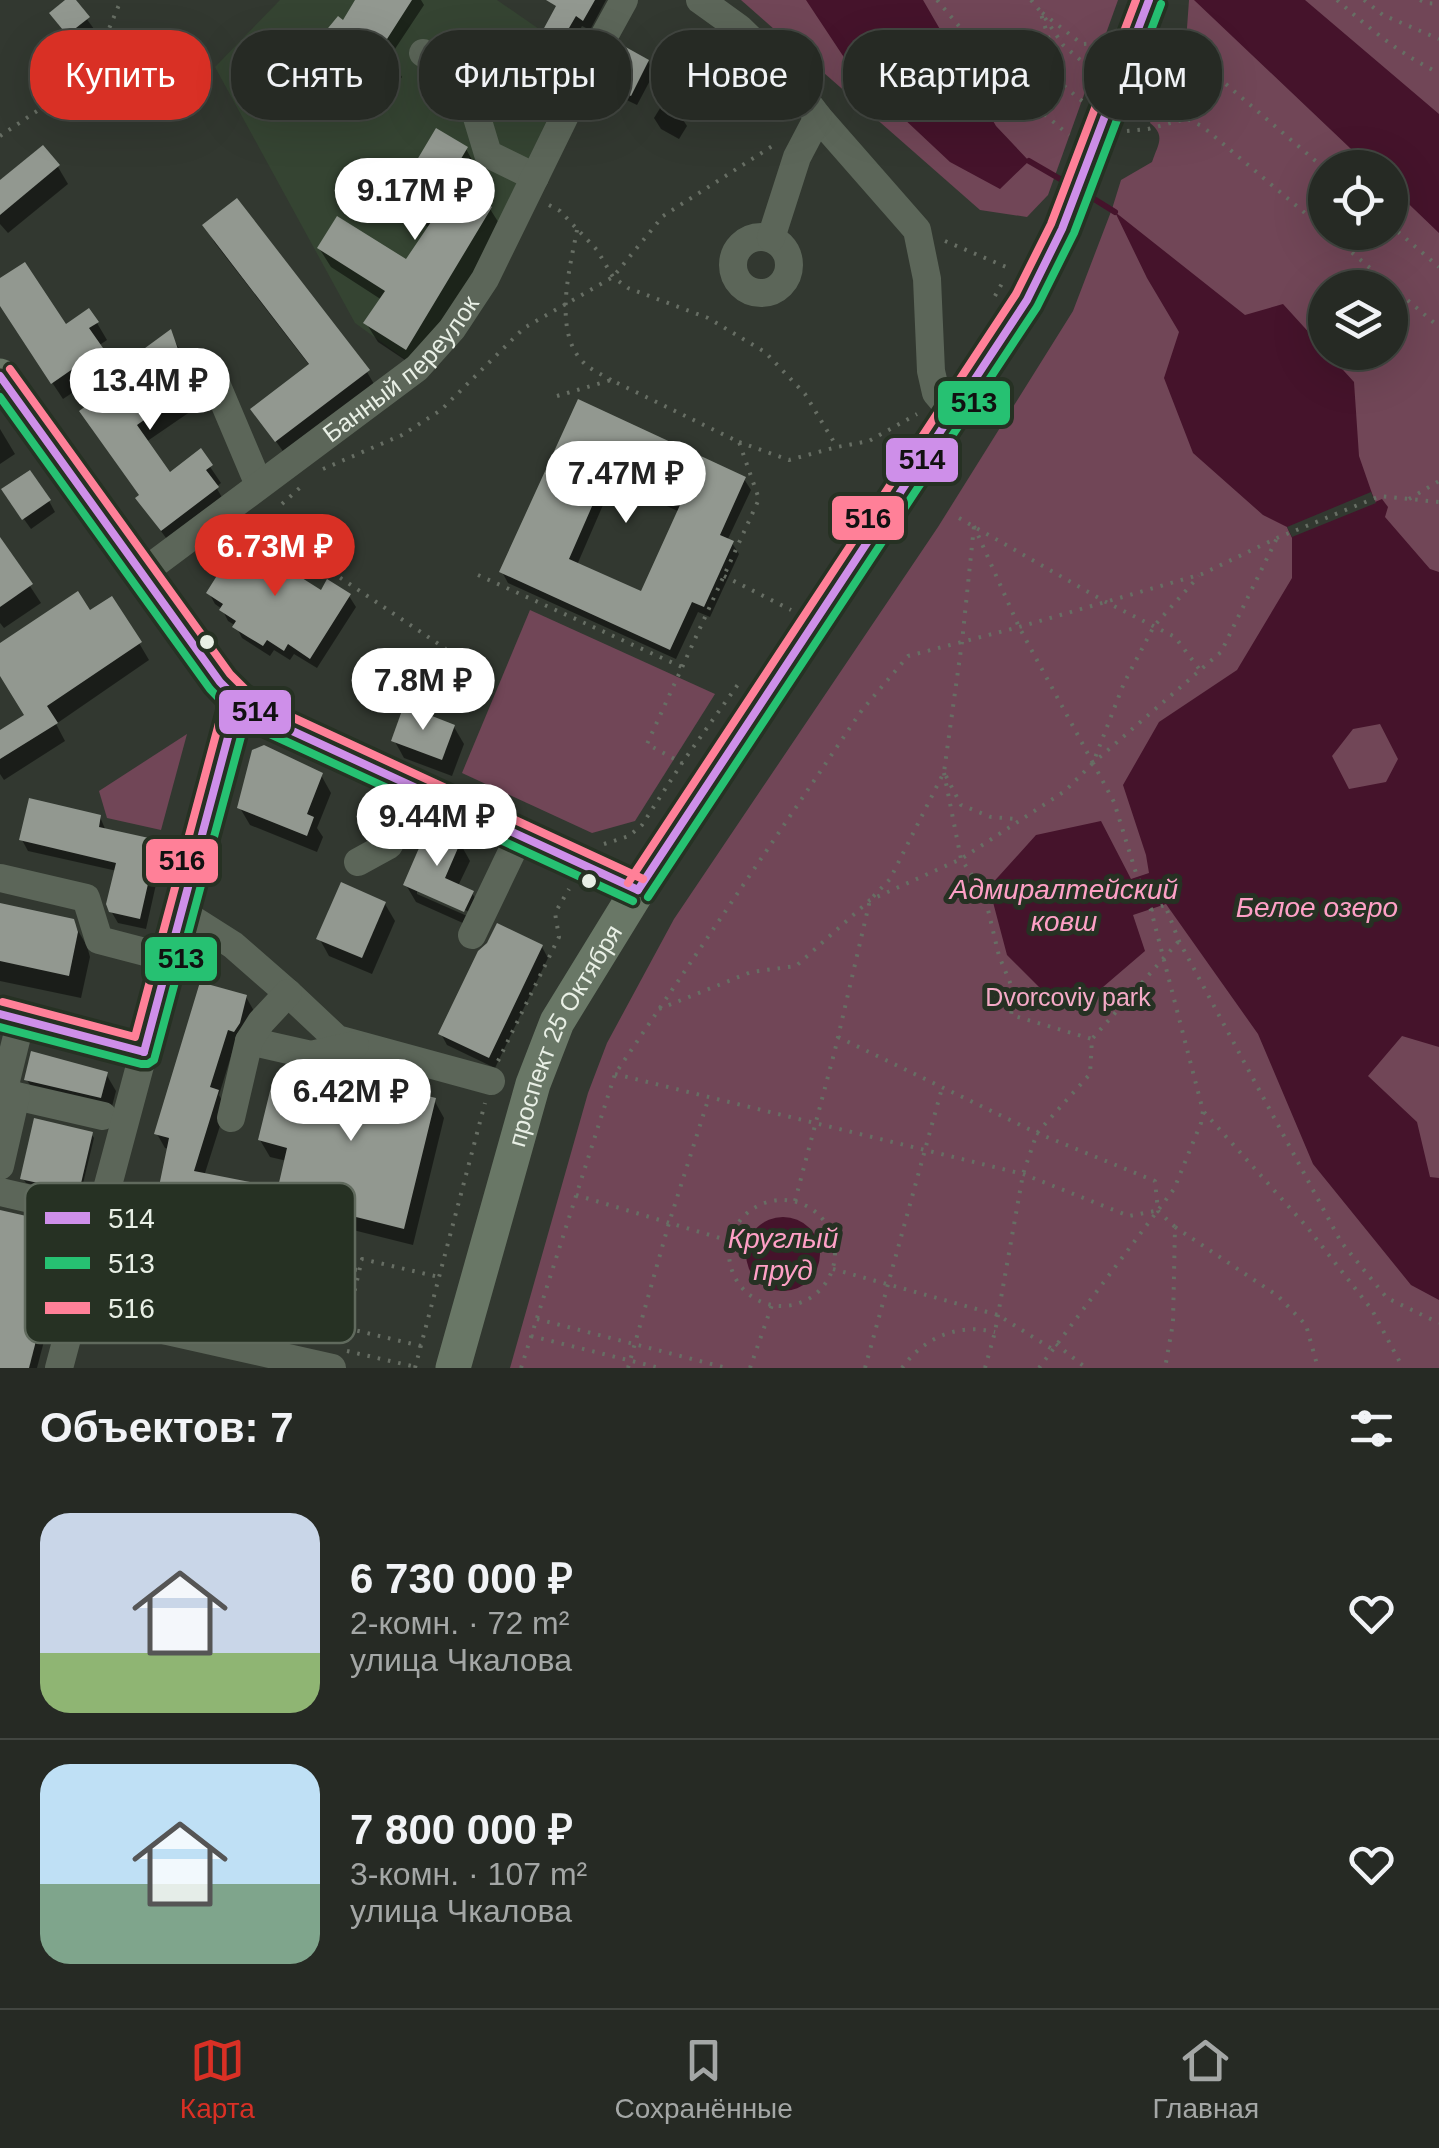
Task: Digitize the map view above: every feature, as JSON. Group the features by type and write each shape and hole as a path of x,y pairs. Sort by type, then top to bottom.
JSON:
{"main road":[{"name":"проспект 25 Октября","path":"453,1368 534,1084 567,1004 638,890 1028,300 1024,265 1084,149 1149,0"},
{"path":"0,376 140,574 220,682 238,700 264,718 638,890"}],"street":[{"name":"Банный переулок","path":"140,574 416,368 452,329 485,279 624,0"},
{"path":"700,0 741,30"},
{"path":"478,120 488,154 535,177"},
{"path":"771,238 797,157 816,120"},
{"path":"821,120 917,230 927,279 931,372 936,393 954,414"},
{"path":"215,380 260,485"},
{"path":"108,1183 238,700"},
{"path":"358,862 389,846 413,787"},
{"path":"472,935 519,837"},
{"path":"0,878 86,898 99,940 168,958"},
{"path":"181,912 233,945 337,1039 491,1081"},
{"path":"231,1118 248,1040 288,993"},
{"path":"103,1116 3,1093 10,1016 144,1052"},
{"path":"248,1040 311,1055 355,1045"},
{"path":"0,1166 16,1096"},
{"path":"0,1192 25,1198"},
{"path":"59,1368 65,1343"},
{"path":"233,1343 330,1363"}],"path":[{"path":"0,136 37,112 96,60 121,0"},
{"path":"937,0 1006,82 1084,149"},
{"path":"1031,0 1064,45 1084,62"},
{"path":"1337,0 1414,61 1439,73"},
{"path":"1364,0 1382,15 1439,39"},
{"path":"1420,0 1439,4"},
{"path":"1040,12 1084,44"},
{"path":"1040,12 1064,86 1084,103"},
{"path":"1222,81 1308,155"},
{"path":"318,472 402,436 442,410 524,328 613,276 662,216 812,120"},
{"path":"1122,132 1186,120 1202,126 1308,216"},
{"path":"560,212 597,250 613,276 628,288 708,318 764,352 805,394 837,447"},
{"path":"577,229 564,304 570,338 582,362 611,380 739,442 789,460 869,442 925,409 915,424"},
{"path":"917,230 1024,265 992,300"},
{"path":"1408,240 1439,267"},
{"path":"1348,250 1439,327"},
{"path":"558,396 611,380"},
{"path":"682,763 647,744 760,498 739,442"},
{"path":"1408,500 1439,481"},
{"path":"282,504 306,482"},
{"path":"521,1368 615,1074 862,710 908,656 1202,574 1380,496 1439,502"},
{"path":"232,505 446,649"},
{"path":"959,518 1104,602 1174,637 1200,670"},
{"path":"974,526 1019,626 1114,802 1151,910 1203,1111 1202,1123 1174,1189 1038,1368"},
{"path":"658,1009 751,972 796,966 890,879 944,772 974,526"},
{"path":"870,900 962,858 1065,791 1221,652 1277,538"},
{"path":"1094,762 1124,683 1154,626 1202,574"},
{"path":"478,575 682,667"},
{"path":"724,576 791,610"},
{"path":"592,846 629,836 642,825 748,672"},
{"path":"944,772 961,804 990,817 1021,820"},
{"path":"944,772 962,858 984,893 999,956 1014,992 1011,1015 1092,1039"},
{"path":"330,1363 416,1367 494,1070 559,936 555,913 571,884"},
{"path":"795,1200 870,900"},
{"path":"1151,910 1165,905 1179,941 1341,1242 1387,1298 1439,1323"},
{"path":"985,1368 1023,1174 1037,1132 1090,1074 1092,1039 1179,941"},
{"path":"838,1037 1037,1132 1156,1181 1158,1211 1278,1296 1306,1325 1318,1368"},
{"path":"615,1074 1023,1174 1130,1216 1158,1211"},
{"path":"866,1368 942,1088"},
{"path":"628,1368 708,1097"},
{"path":"1203,1111 1308,1227 1372,1310 1402,1368"},
{"path":"576,1194 730,1240"},
{"path":"778,1199 795,1200 824,1219 836,1252 833,1269 816,1294 803,1302 772,1305 756,1300 733,1274 728,1258 730,1240 747,1212 778,1199"},
{"path":"1166,1368 1173,1323 1174,1226"},
{"path":"355,1291 362,1258 439,1277"},
{"path":"833,1269 998,1315 1086,1368"},
{"path":"355,1270 360,1271"},
{"path":"750,1368 772,1305"},
{"path":"536,1319 726,1368"},
{"path":"902,1368 933,1339 962,1329 995,1332"},
{"path":"355,1330 421,1346"},
{"path":"531,1336 660,1368"}],"shaded area":[{"path":"280,0 497,0 540,30 419,30 419,120 547,120 478,264 417,368 355,323 244,120 399,120 399,30 251,30"},
{"path":"231,51 231,96 215,67"}],"green space":[{"path":"741,0 1118,0 1107,30 1084,30 1084,95 1048,195 1027,217 980,210 878,120 1064,120 1064,30 843,30 843,90 823,72 823,30 775,30"},
{"name":"Dvorcoviy park","path":"1189,0 1439,0 1439,1368 510,1368 588,1093 607,1043 674,919 938,527 1073,311 1121,180 1152,162 1159,141 1158,132 1150,123 1222,120 1222,30 1187,30"},
{"path":"530,610 715,694 635,821 592,833 462,773"},
{"path":"187,734 161,830 107,818 99,791"}],"water":[{"path":"806,0 923,0 940,30 843,30 843,56"},
{"path":"1194,0 1305,0 1439,114 1439,233 1408,203 1408,150 1352,150"},
{"path":"905,120 993,120 1029,161 1000,189 950,162"},
{"name":"Белое озеро","path":"1115,212 1245,315 1283,304 1308,331 1308,370 1343,370 1354,382 1359,456 1375,502 1382,499 1388,507 1385,517 1430,569 1439,572 1439,1047 1402,1036 1368,1076 1417,1122 1430,1177 1439,1178 1439,1300 1411,1285 1313,1164 1258,1034 1166,904 1133,915 1145,951 1082,1005 1050,998 1007,955 989,887 1036,835 1101,821 1131,879 1149,873 1123,785 1159,722 1237,670 1292,578 1292,538 1287,527 1263,515 1193,453 1164,378 1179,332","holes":["1380,724 1398,759 1386,782 1349,789 1332,756 1353,729"]},
{"name":"Круглый пруд","path":"783,1217 797,1219 809,1228 818,1240 818,1268 809,1280 797,1289 783,1291 769,1289 757,1280 748,1268 746,1254 748,1240 757,1228 769,1219"}],"pier":[{"path":"1371,492 1376,503 1292,537 1287,527"}],"building":[{"path":"65,0 76,0 90,17 73,30 63,30 49,13"},
{"path":"355,0 412,0 393,30 326,30 338,16 343,20"},
{"path":"546,0 595,0 583,21 576,16 568,30 543,30 556,6"},
{"path":"631,50 649,60 631,96"},
{"path":"436,128 468,147 449,179 492,207 406,350 363,323 385,291 317,248 337,216 406,259 433,219 395,197"},
{"path":"43,145 60,165 0,215 0,180"},
{"path":"237,198 370,370 275,442 250,409 309,364 202,225"},
{"path":"25,262 66,324 89,308 99,322 89,328 103,348 51,384 0,306 0,278"},
{"path":"171,329 191,387 137,425 170,472 201,448 213,465 206,470 219,487 161,531 79,411 133,372 126,362"},
{"path":"578,399 746,477 720,535 734,541 704,607 692,602 670,650 499,572","holes":["607,472 680,505 641,591 569,559"]},
{"path":"30,470 51,500 22,520 1,489"},
{"path":"247,528 270,543 264,554 321,590 327,579 351,594 310,659 288,644 284,651 267,640 263,646 232,627 236,621 219,610 223,604 206,593"},
{"path":"0,537 33,584 0,607"},
{"path":"78,591 90,610 112,596 142,642 47,706 58,723 0,759 0,730 24,715 0,676 0,643"},
{"path":"404,705 455,725 442,760 391,741"},
{"path":"264,745 323,773 307,814 314,817 307,836 237,808 252,750"},
{"path":"29,798 101,815 99,827 158,840 140,919 109,912 106,904 116,863 19,840"},
{"path":"422,824 461,841 445,878 474,891 464,912 403,885 419,848 412,845"},
{"path":"341,882 386,902 362,958 316,939"},
{"path":"0,903 74,919 78,932 69,976 0,961"},
{"path":"497,923 543,945 489,1058 438,1034 478,951"},
{"path":"200,982 247,995 240,1023 234,1032 228,1030 210,1087 219,1090 194,1171 250,1183 160,1183 169,1138 154,1134"},
{"path":"31,1051 108,1072 101,1098 24,1080"},
{"path":"325,1071 436,1098 404,1229 355,1217 355,1183 279,1183 287,1148 258,1140 272,1083 319,1095"},
{"path":"34,1118 93,1132 81,1183 20,1179"},
{"path":"0,1210 25,1216 25,1343 35,1343 29,1368 0,1368"}],"waterway":[{"path":"1029,161 1067,183"},
{"path":"1086,194 1115,212"}],"transit line":[{"name":"516","path":"628,883 1016,294 1051,224 1136,0"},
{"name":"514","path":"638,890 1027,300 1062,229 1149,0"},
{"name":"513","path":"648,897 1037,307 1074,233 1161,4"},
{"name":"516","path":"10,369 230,674 246,690 270,707 643,879"},
{"name":"514","path":"0,376 220,682 238,700 264,718 638,890"},
{"name":"513","path":"0,397 210,689 230,710 259,729 633,901"},
{"name":"516","path":"3,1002 135,1037 226,697"},
{"name":"514","path":"144,1052 238,700"},
{"name":"513","path":"0,1027 141,1064 154,1060 250,703"},
{"name":"514","path":"0,1014 144,1052"}],"water label":[{"name":"Адмиралтейский ковш","path":"1064,905"}]}
